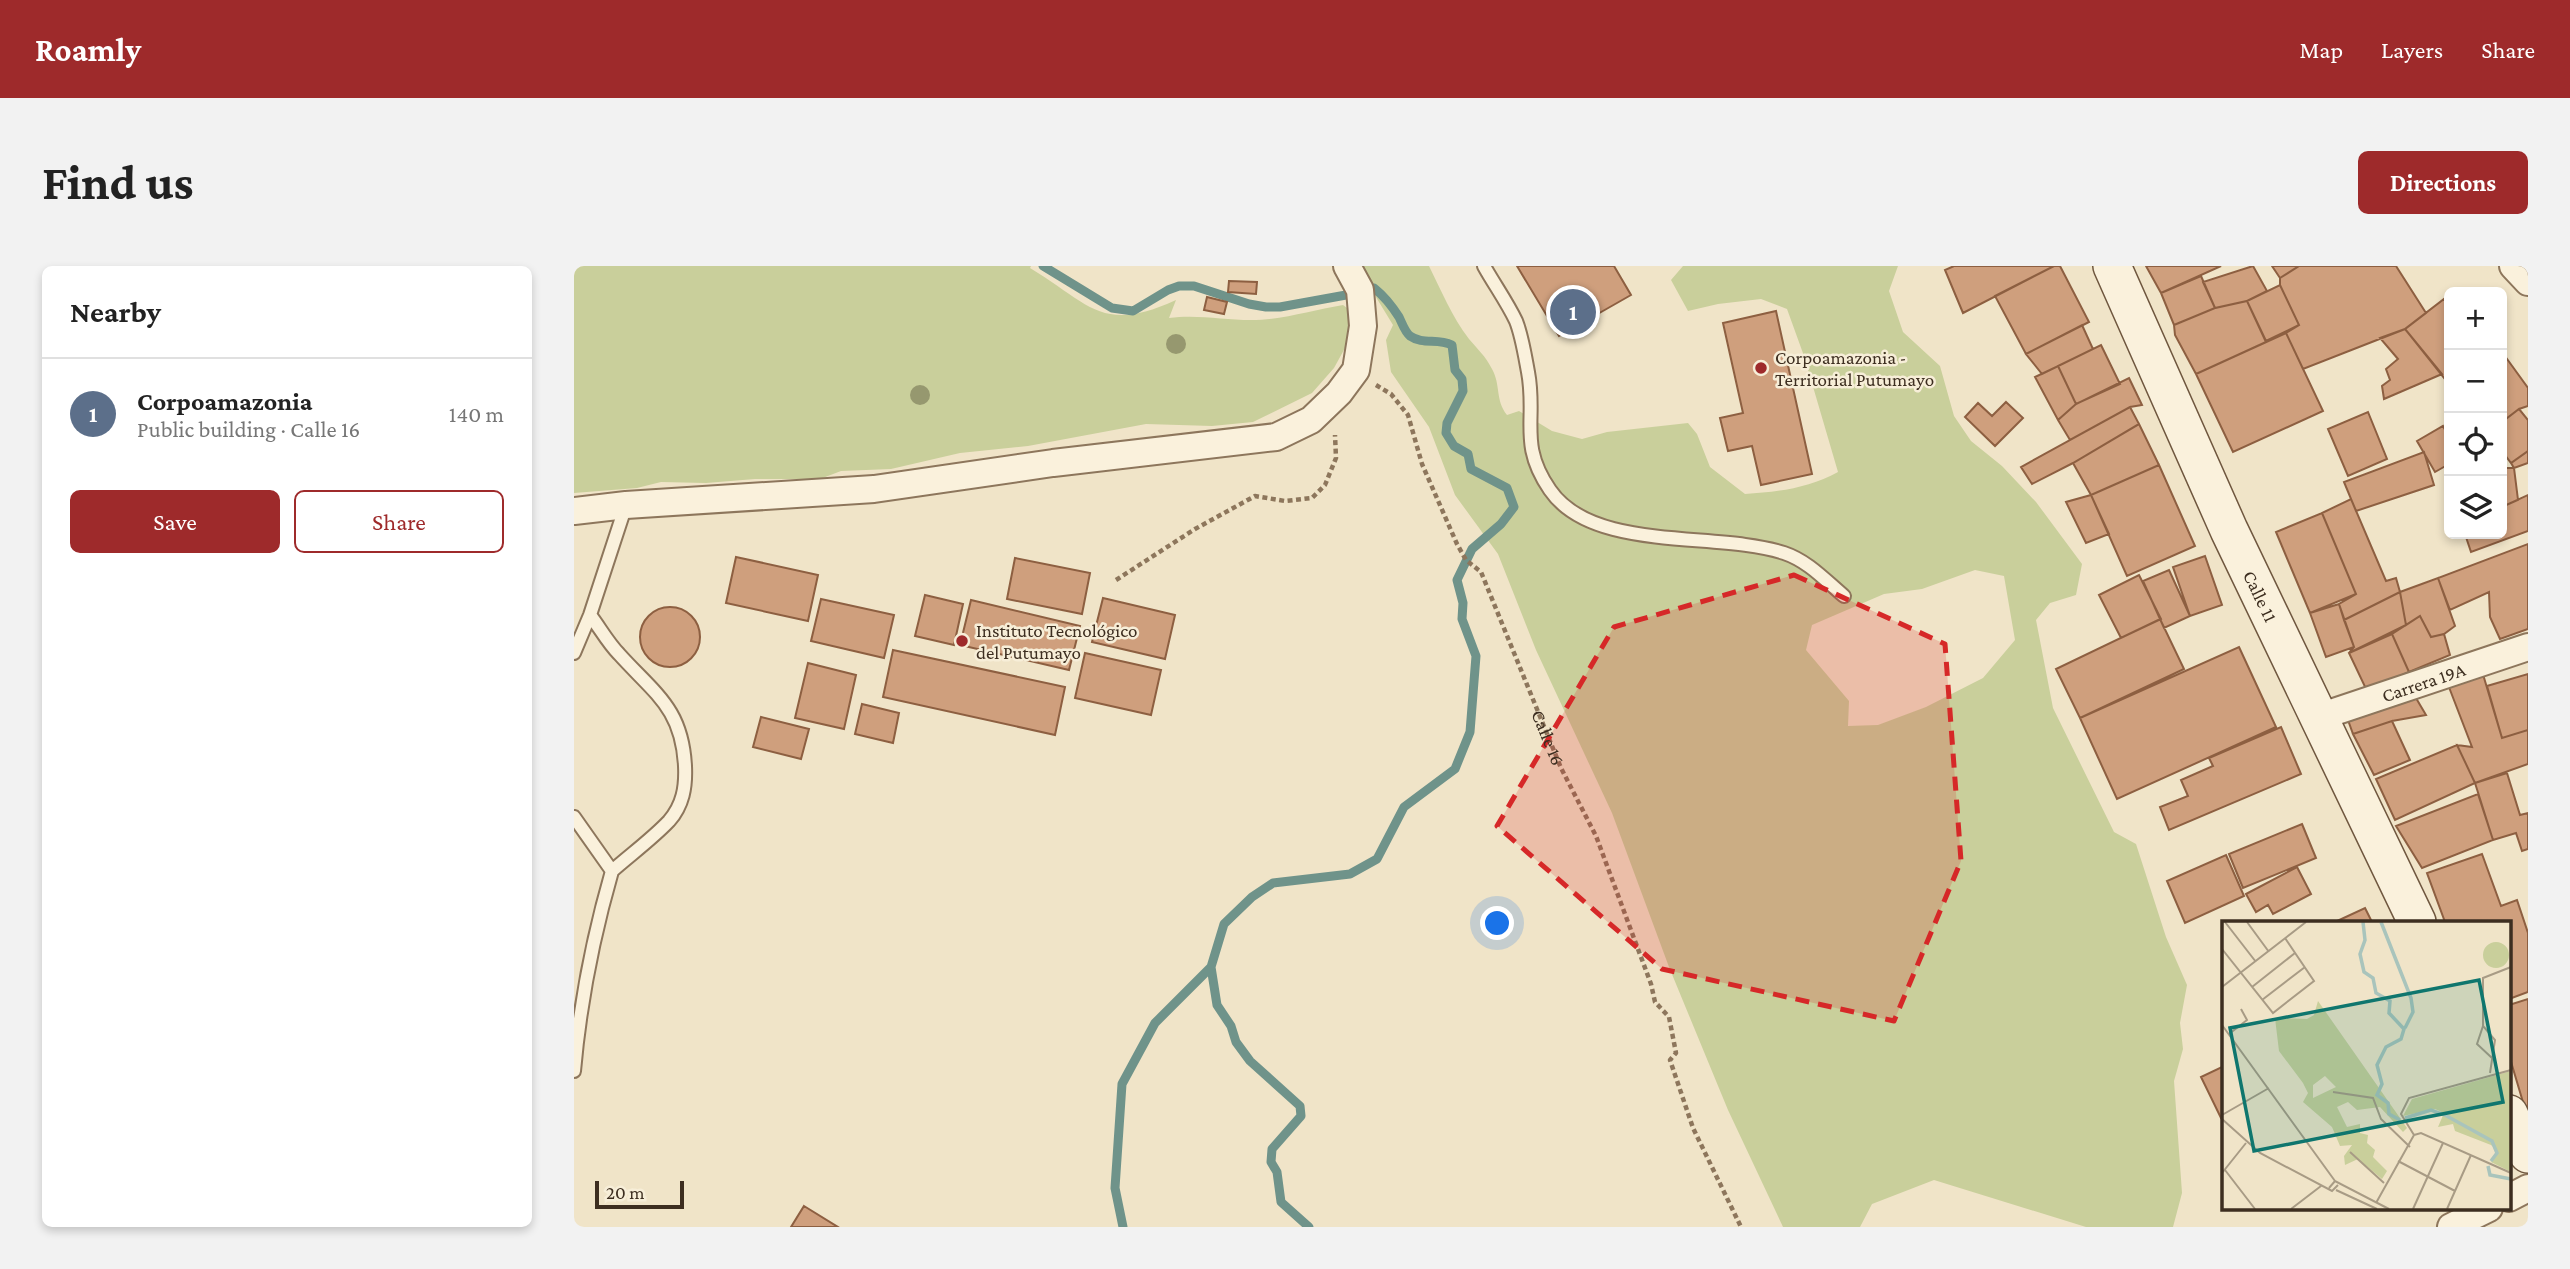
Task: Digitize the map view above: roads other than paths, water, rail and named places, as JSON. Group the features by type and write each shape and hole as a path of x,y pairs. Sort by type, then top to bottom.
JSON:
{"street":[{"path":"574,511 626,505 874,489 1053,463 1276,437 1311,420 1339,393 1356,370 1363,326 1360,290 1348,266"},
{"name":"Calle 11","path":"2112,266 2229,530 2417,921"},
{"path":"2513,266 2528,282"},
{"name":"Carrera 19A","path":"2319,717 2528,647"},
{"path":"2511,1118 2528,1154"},
{"path":"2511,1197 2528,1188"},
{"path":"2451,1227 2485,1210"}],"lane":[{"path":"1483,266 1516,323 1529,376 1529,436 1535,464 1551,491 1567,509 1600,525 1627,532 1758,546 1784,553 1801,559 1844,596"},
{"path":"574,653 590,615 626,505"},
{"path":"574,1071 594,936 612,871 669,821 681,804 686,784 684,744 675,717 654,689 617,653 590,615"},
{"path":"574,817 612,871"}],"waterway":[{"path":"1043,266 1112,308 1133,311 1179,286 1194,286 1266,307 1346,295"},
{"path":"1309,1227 1281,1202 1277,1172 1271,1162 1272,1149 1301,1116 1300,1106 1250,1061 1236,1042 1231,1026 1217,1005 1211,967 1224,924 1252,897 1273,883 1350,874 1377,859 1404,807 1455,769 1470,732 1476,656 1462,619 1463,603 1457,580 1472,549 1501,524 1514,507 1507,488 1471,469 1468,454 1454,446 1446,433 1447,423 1463,391 1462,379 1455,370 1452,345 1410,336 1394,309 1374,288"},
{"path":"1123,1227 1115,1188 1122,1084 1155,1023 1211,967"}],"place":[{"name":"Corpoamazonia","path":"1573,312"},
{"name":"Corpoamazonia - Territorial Putumayo","path":"1761,368"},
{"name":"Instituto Tecnológico del Putumayo","path":"962,641"}]}
